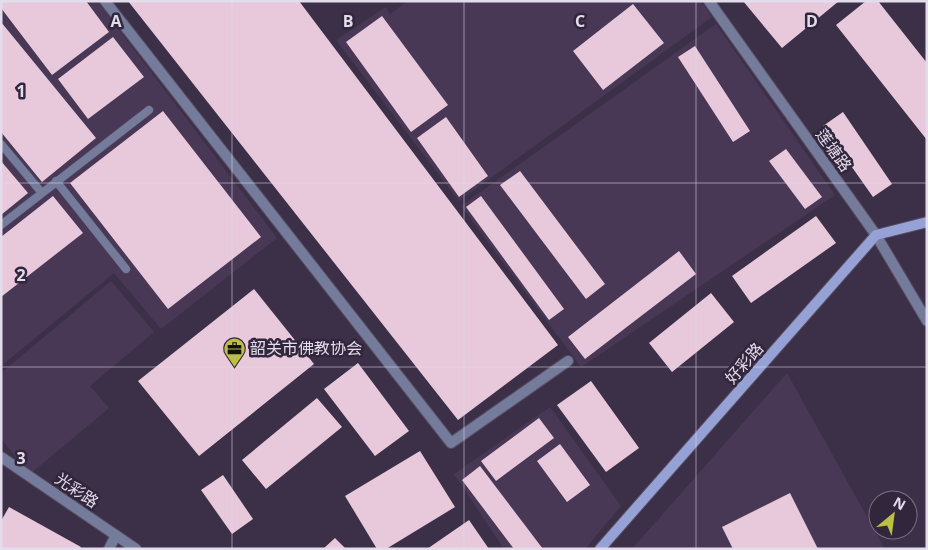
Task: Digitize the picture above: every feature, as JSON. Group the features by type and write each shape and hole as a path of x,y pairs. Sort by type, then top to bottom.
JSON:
{"street":[{"path":"105,1 451,443 568,361"},
{"name":"莲塘路","path":"709,1 876,236 927,321"},
{"path":"876,236 927,222"},
{"name":"好彩路","path":"600,549 876,236"},
{"name":"光彩路","path":"1,457 136,549"},
{"path":"109,549 116,535"}],"lane":[{"path":"1,225 149,110"},
{"path":"1,144 42,193"},
{"path":"56,181 126,269"}],"shaded area":[{"path":"1,1 97,1 277,238 161,329 114,273 1,366"},
{"path":"408,1 701,1 712,17 459,201 336,40 386,7 390,14"},
{"path":"716,24 835,195 581,367 461,206"},
{"path":"111,281 154,332 90,386 109,408 30,474 1,439 1,373"},
{"path":"787,373 868,518 868,540 880,540 885,549 632,549"},
{"path":"550,407 621,506 585,549 504,549 454,474"}],"building":[{"path":"1,1 86,1 109,32 52,75 1,8"},
{"path":"128,1 299,1 558,345 458,420"},
{"path":"743,1 839,1 782,48"},
{"path":"866,1 878,1 927,63 927,140 836,25"},
{"path":"633,4 664,43 603,90 573,51"},
{"path":"382,16 448,105 411,132 346,42"},
{"path":"1,22 96,138 42,182 1,132"},
{"path":"113,37 144,77 88,119 58,79"},
{"path":"695,46 750,131 733,142 678,57"},
{"path":"163,111 261,237 168,309 70,183"},
{"path":"843,112 892,184 873,197 823,126"},
{"path":"446,117 488,176 459,197 417,138"},
{"path":"786,149 822,197 805,209 769,161"},
{"path":"1,161 28,193 1,215"},
{"path":"520,171 605,284 586,299 500,185"},
{"path":"53,196 83,233 1,297 1,237"},
{"path":"481,196 564,309 549,320 466,207"},
{"path":"816,216 836,243 751,303 732,276"},
{"path":"679,251 696,274 585,359 568,337"},
{"path":"254,289 314,364 199,456 138,381"},
{"path":"711,293 734,322 672,372 649,343"},
{"path":"358,363 409,431 375,456 324,389"},
{"path":"591,381 639,448 606,472 557,405"},
{"path":"317,398 342,427 266,489 242,460"},
{"path":"539,418 554,438 496,481 481,461"},
{"path":"560,444 590,485 567,502 537,461"},
{"path":"420,451 455,507 386,549 377,549 345,496"},
{"path":"480,466 543,549 514,549 462,480"},
{"path":"223,475 253,519 232,534 201,490"},
{"path":"790,493 818,549 733,549 722,527"},
{"path":"9,507 81,547 80,549 1,549 1,521"},
{"path":"469,520 489,549 427,549"},
{"path":"335,538 346,549 323,549"}],"place":[{"name":"韶关市佛教协会","path":"234,367"}]}
